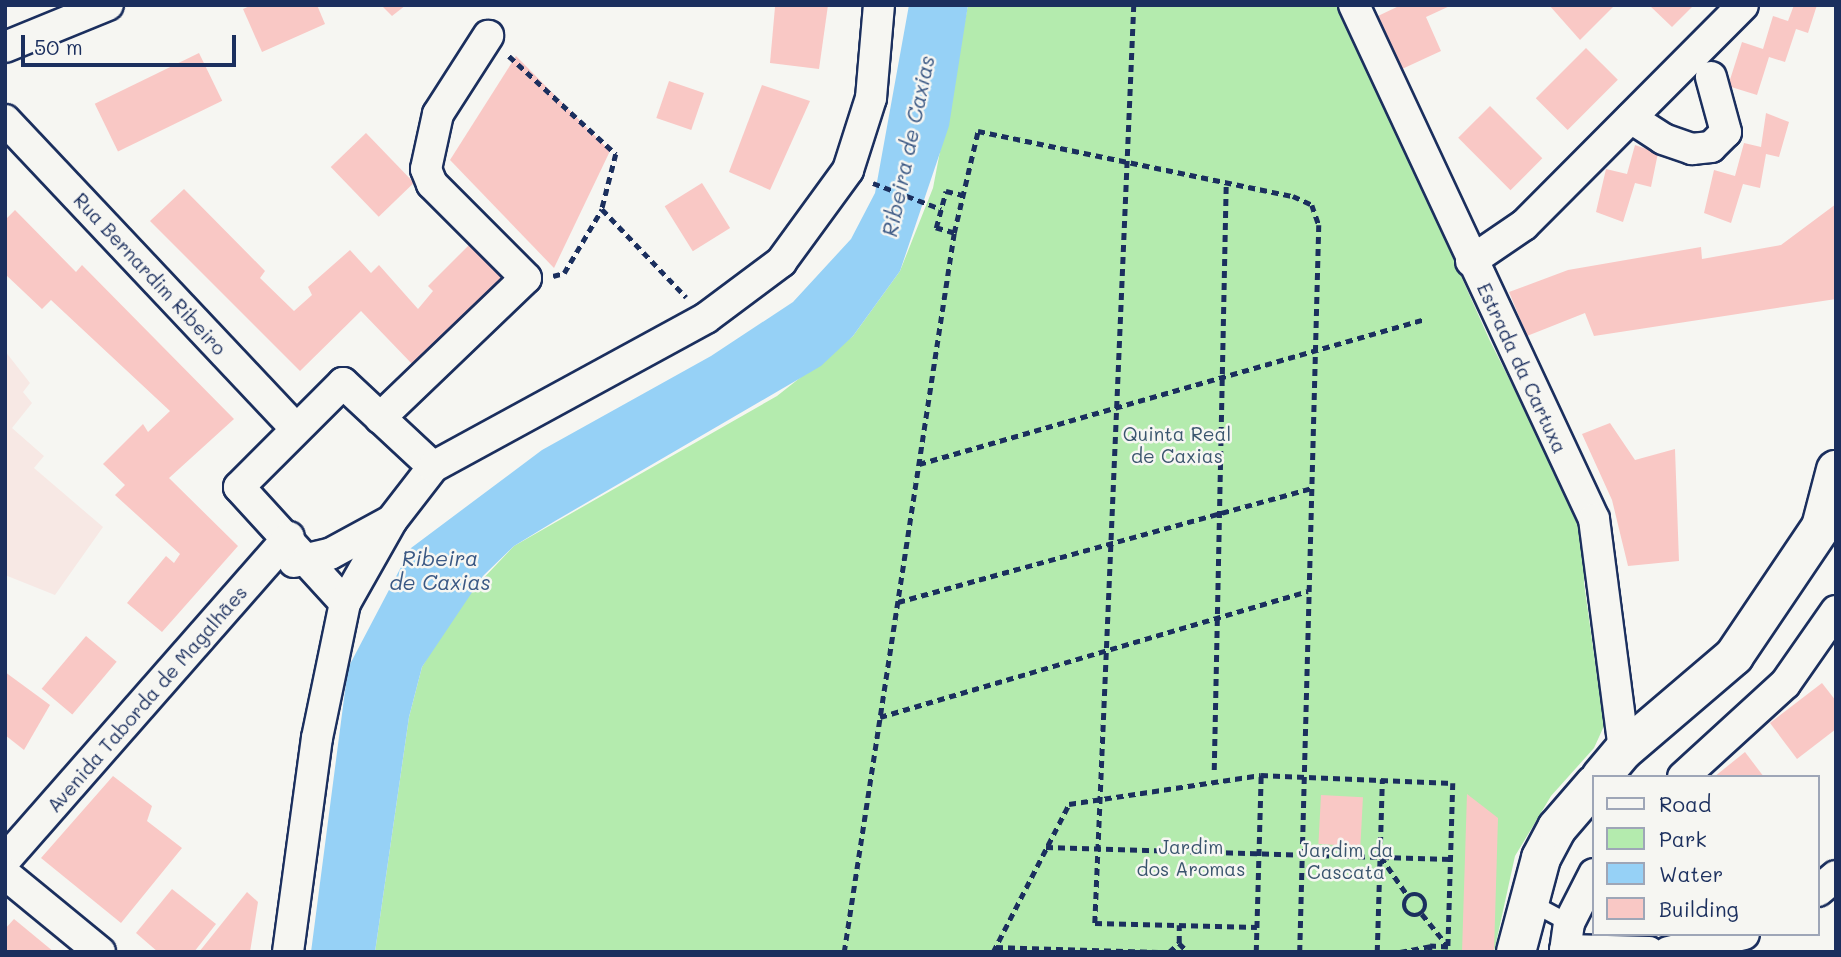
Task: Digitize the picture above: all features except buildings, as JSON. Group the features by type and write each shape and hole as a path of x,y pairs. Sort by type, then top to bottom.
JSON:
{"street":[{"path":"5,47 108,5"},
{"path":"288,952 317,738 345,603 392,520 433,467 706,318 781,262 848,170 871,99 879,5"},
{"name":"Estrada da Cartuxa","path":"1353,5 1594,519 1613,763"},
{"path":"1471,261 1524,225 1743,5"},
{"path":"380,418 526,278 432,184 426,169 438,114 488,36"},
{"path":"1631,118 1662,139 1692,149 1711,147 1726,132 1711,77"},
{"name":"Rua Bernardim Ribeiro","path":"5,120 295,428"},
{"path":"345,603 299,548 239,487 295,428 343,383 433,467"},
{"path":"1613,763 1734,656 1821,527 1836,470"},
{"path":"299,548 330,554 392,520"},
{"name":"Avenida Taborda de Magalhães","path":"5,860 263,567 299,548"},
{"path":"1685,775 1785,684 1836,611"},
{"path":"1516,952 1527,900 1557,828 1592,787"},
{"path":"5,874 100,952"},
{"path":"1820,889 1836,876"},
{"path":"1592,879 1567,937 1649,952"},
{"path":"1668,952 1736,936"}],"lane":[{"path":"1527,900 1567,937"}],"path":[{"path":"1134,5 1095,922 1257,927"},
{"path":"488,36 616,154 601,209 564,273 526,278"},
{"path":"845,952 954,233 978,131 1226,182 1312,205 1319,225 1300,952"},
{"path":"869,181 941,209"},
{"path":"1214,771 1226,182"},
{"path":"954,233 936,228 946,191 963,195"},
{"path":"601,209 706,318"},
{"path":"919,464 1425,319"},
{"path":"898,602 1311,488"},
{"path":"880,717 1308,591"},
{"path":"1256,952 1261,775"},
{"path":"1158,952 994,949 1069,804 1261,775 1453,783 1448,947"},
{"path":"1377,952 1382,779"},
{"path":"1046,847 1259,850 1451,859"},
{"path":"1380,857 1408,896 1424,898 1422,914"},
{"path":"1408,896 1405,910 1422,914 1448,947"},
{"path":"1179,925 1179,943 1188,952"},
{"path":"1169,952 1179,943"},
{"path":"1400,952 1448,947"}],"shaded area":[{"path":"5,351 30,383 23,392 32,403 12,428 44,456 34,468 103,527 55,595 5,575"}],"green space":[{"name":"Quinta Real de Caxias","path":"968,5 1340,5 1490,341 1585,530 1584,583 1604,726 1594,748 1551,796 1515,856 1494,952 375,952 409,717 422,667 460,603 514,546 777,396 853,336 900,271 933,188"}],"water":[{"name":"Ribeira de Caxias","path":"909,5 968,5 949,126 900,271 853,336 821,366 514,546 483,576 422,667 409,717 375,952 311,952 348,668 411,548 542,450 711,356 793,302 851,239 875,193"}],"park label":[{"name":"Jardim dos Aromas","path":"1191,858"},
{"name":"Jardim da Cascata","path":"1346,861"}]}
